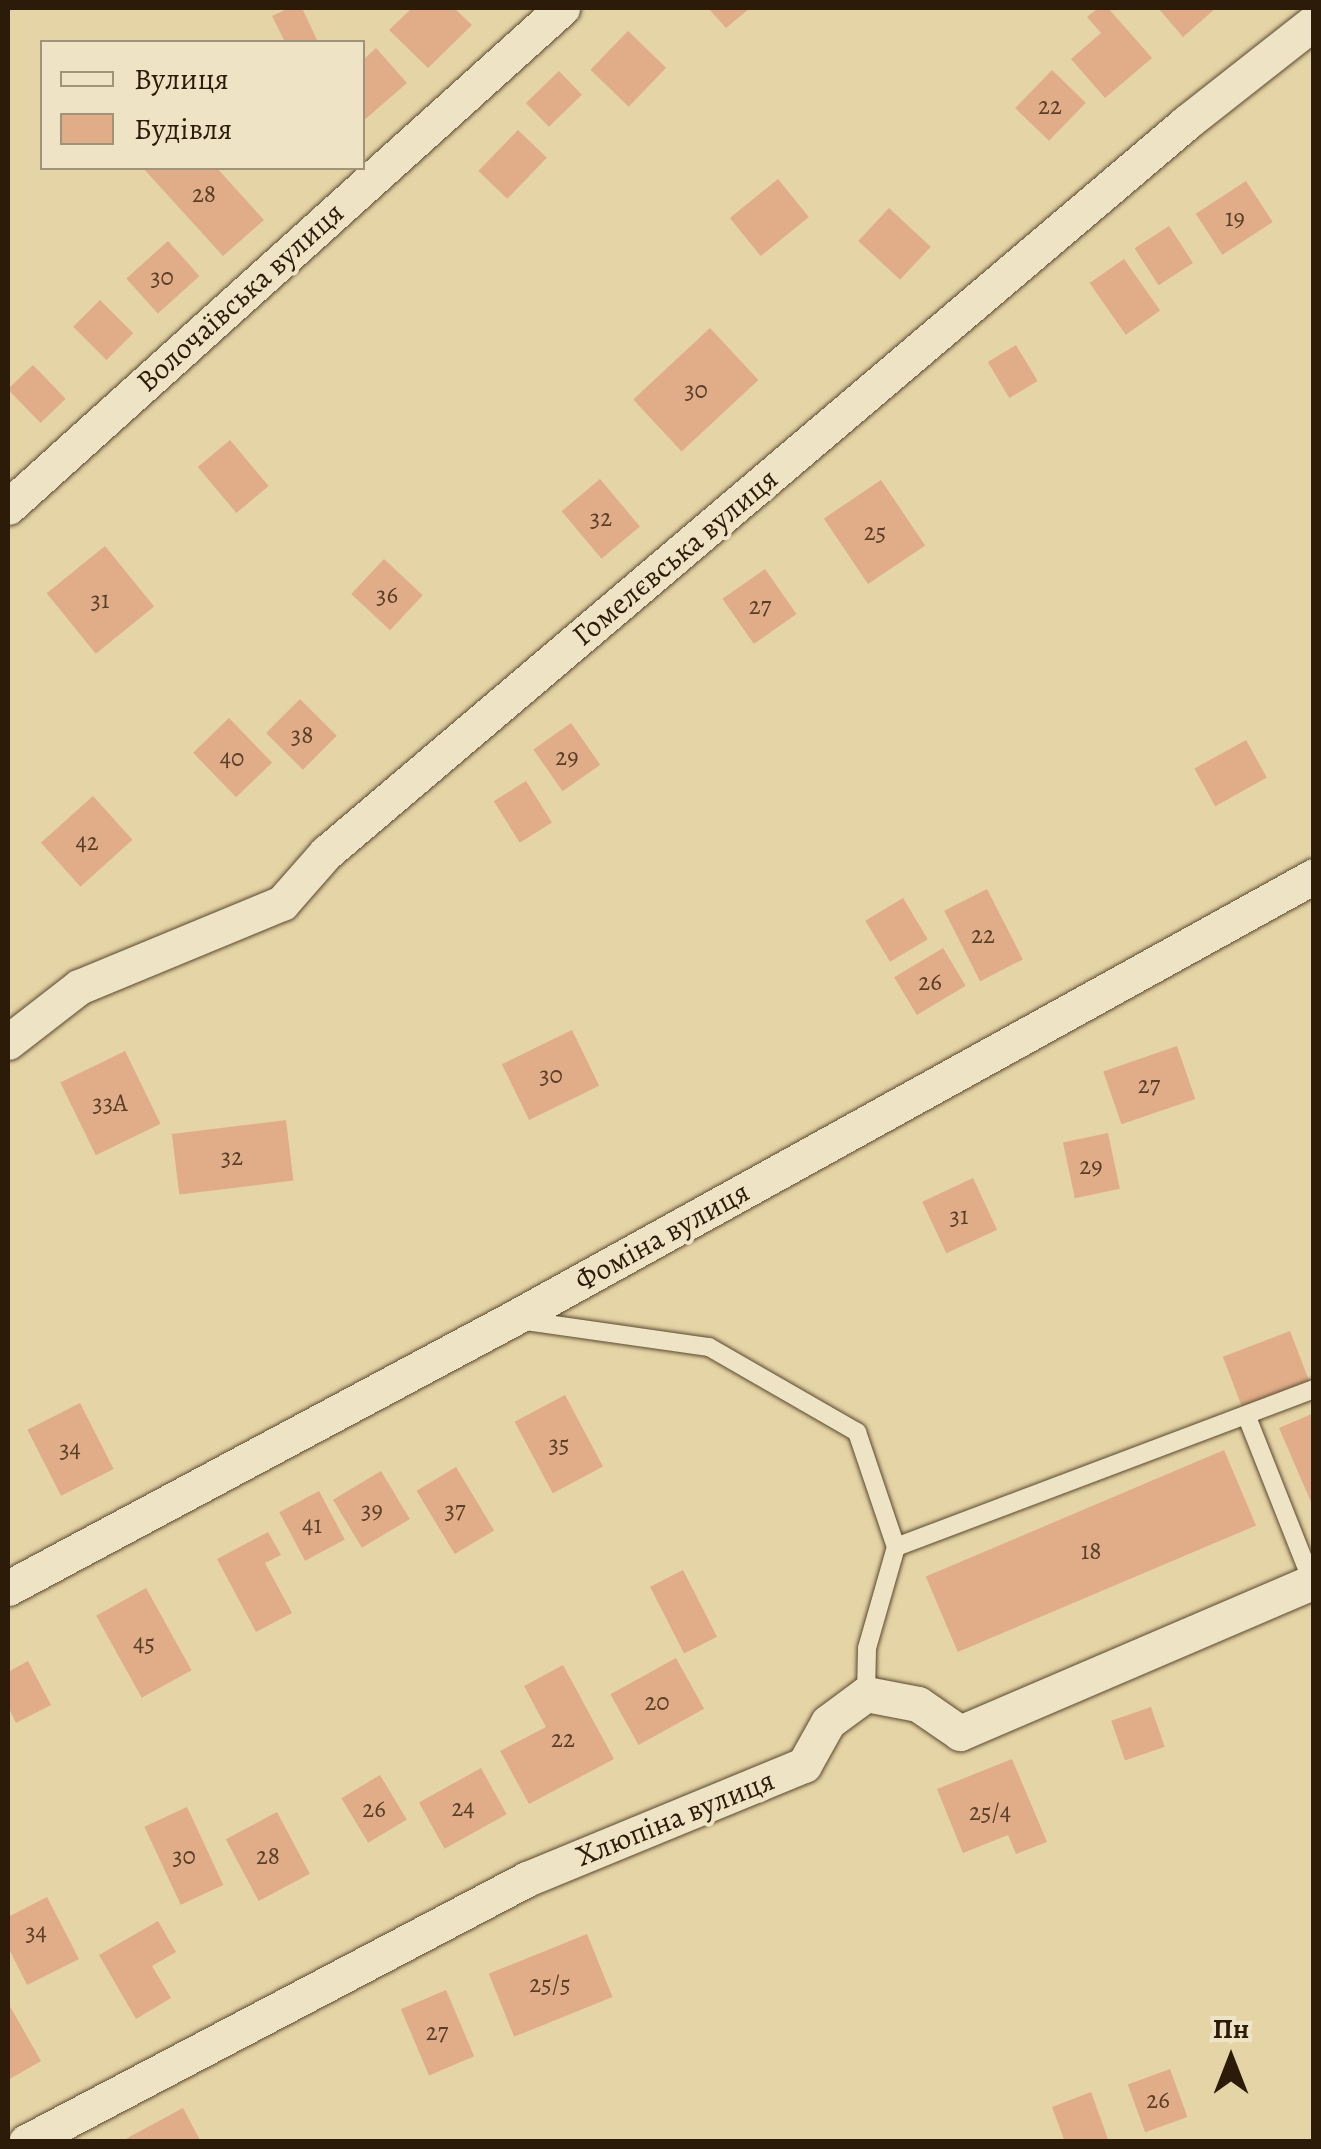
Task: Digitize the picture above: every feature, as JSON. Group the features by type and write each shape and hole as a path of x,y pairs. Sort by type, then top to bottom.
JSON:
{"street":[{"name":"Волочаївська вулиця","path":"8,506 562,8"},
{"name":"Гомелєвська вулиця","path":"8,1042 79,987 282,903 341,840 1187,122 1314,22"},
{"name":"Фоміна вулиця","path":"8,1588 512,1318 1314,876"},
{"path":"866,1694 918,1704 960,1733 1313,1582"},
{"name":"Хлюпіна вулиця","path":"26,2142 526,1879 804,1765 828,1722 866,1694"}],"lane":[{"path":"512,1318 709,1348 856,1432 896,1547 868,1648 866,1694"},
{"path":"896,1547 1247,1417 1314,1388"},
{"path":"1247,1417 1313,1582"}],"building":[{"path":"289,8 302,8 317,40 284,40 272,16"},
{"path":"412,8 454,8 472,25 428,68 389,30"},
{"path":"708,8 750,8 726,28"},
{"path":"1098,8 1108,8 1152,58 1105,98 1071,59 1101,33 1087,17"},
{"path":"1158,8 1216,8 1183,37"},
{"path":"628,31 666,68 629,107 590,70"},
{"path":"376,48 407,83 365,119 365,58"},
{"path":"1052,70 1086,103 1049,141 1015,108"},
{"path":"559,71 582,95 549,127 526,103"},
{"path":"518,130 547,158 507,199 478,171"},
{"path":"145,170 219,170 264,220 223,256"},
{"path":"778,179 809,217 761,256 730,218"},
{"path":"1246,181 1273,222 1222,255 1196,214"},
{"path":"889,208 931,247 900,280 858,241"},
{"path":"1169,226 1193,263 1159,285 1135,248"},
{"path":"168,241 199,276 158,313 126,278"},
{"path":"1124,259 1160,311 1126,335 1090,283"},
{"path":"100,300 133,333 106,360 73,327"},
{"path":"710,328 758,380 682,452 633,400"},
{"path":"1016,345 1038,381 1009,398 988,362"},
{"path":"33,365 66,399 40,423 8,389"},
{"path":"230,440 269,486 236,513 198,467"},
{"path":"600,479 640,526 602,559 562,511"},
{"path":"881,480 925,545 868,584 824,519"},
{"path":"105,546 154,607 96,654 47,593"},
{"path":"384,559 423,595 390,630 351,594"},
{"path":"765,569 797,614 754,644 722,599"},
{"path":"300,699 337,736 303,770 266,733"},
{"path":"229,718 272,763 236,797 193,753"},
{"path":"571,723 600,765 563,791 533,749"},
{"path":"1246,740 1267,778 1215,806 1194,769"},
{"path":"526,781 552,823 520,843 494,801"},
{"path":"93,796 132,840 80,887 41,843"},
{"path":"987,889 1023,959 980,981 944,911"},
{"path":"903,898 928,939 890,962 865,921"},
{"path":"943,948 966,986 917,1015 894,977"},
{"path":"572,1030 599,1086 529,1120 502,1064"},
{"path":"1177,1046 1195,1099 1121,1124 1103,1071"},
{"path":"125,1051 161,1124 96,1155 60,1083"},
{"path":"286,1120 293,1181 179,1195 172,1134"},
{"path":"1108,1133 1120,1189 1075,1198 1063,1143"},
{"path":"973,1178 997,1230 946,1253 922,1202"},
{"path":"1290,1331 1309,1380 1242,1406 1223,1357"},
{"path":"565,1395 603,1467 553,1493 515,1422"},
{"path":"80,1403 114,1469 61,1496 27,1430"},
{"path":"1314,1413 1314,1501 1311,1502 1279,1428"},
{"path":"1224,1450 1256,1525 958,1652 926,1577"},
{"path":"456,1467 494,1530 455,1554 417,1491"},
{"path":"381,1471 410,1519 362,1548 333,1500"},
{"path":"319,1491 345,1540 305,1561 279,1512"},
{"path":"268,1532 281,1555 265,1563 292,1613 256,1632 217,1559"},
{"path":"683,1570 717,1637 684,1654 650,1587"},
{"path":"146,1588 192,1670 142,1698 96,1616"},
{"path":"676,1658 704,1709 639,1745 610,1694"},
{"path":"28,1661 51,1705 16,1723 8,1706 8,1672"},
{"path":"563,1665 614,1759 529,1804 500,1751 546,1727 524,1686"},
{"path":"1151,1707 1165,1747 1125,1760 1111,1721"},
{"path":"1012,1759 1047,1842 1016,1854 1008,1835 963,1853 937,1789"},
{"path":"481,1768 507,1814 445,1849 419,1802"},
{"path":"380,1775 407,1820 368,1843 341,1798"},
{"path":"187,1807 223,1885 181,1905 144,1827"},
{"path":"277,1812 310,1874 259,1901 226,1839"},
{"path":"47,1897 79,1959 27,1985 8,1947 8,1917"},
{"path":"158,1921 176,1952 152,1966 171,1998 136,2019 99,1955"},
{"path":"587,1934 612,1997 514,2037 489,1974"},
{"path":"446,1990 474,2056 429,2075 401,2009"},
{"path":"8,2003 41,2061 8,2080"},
{"path":"1170,2069 1187,2117 1145,2132 1128,2084"},
{"path":"1091,2092 1109,2142 1065,2142 1052,2107"},
{"path":"183,2108 201,2142 120,2142"}]}
